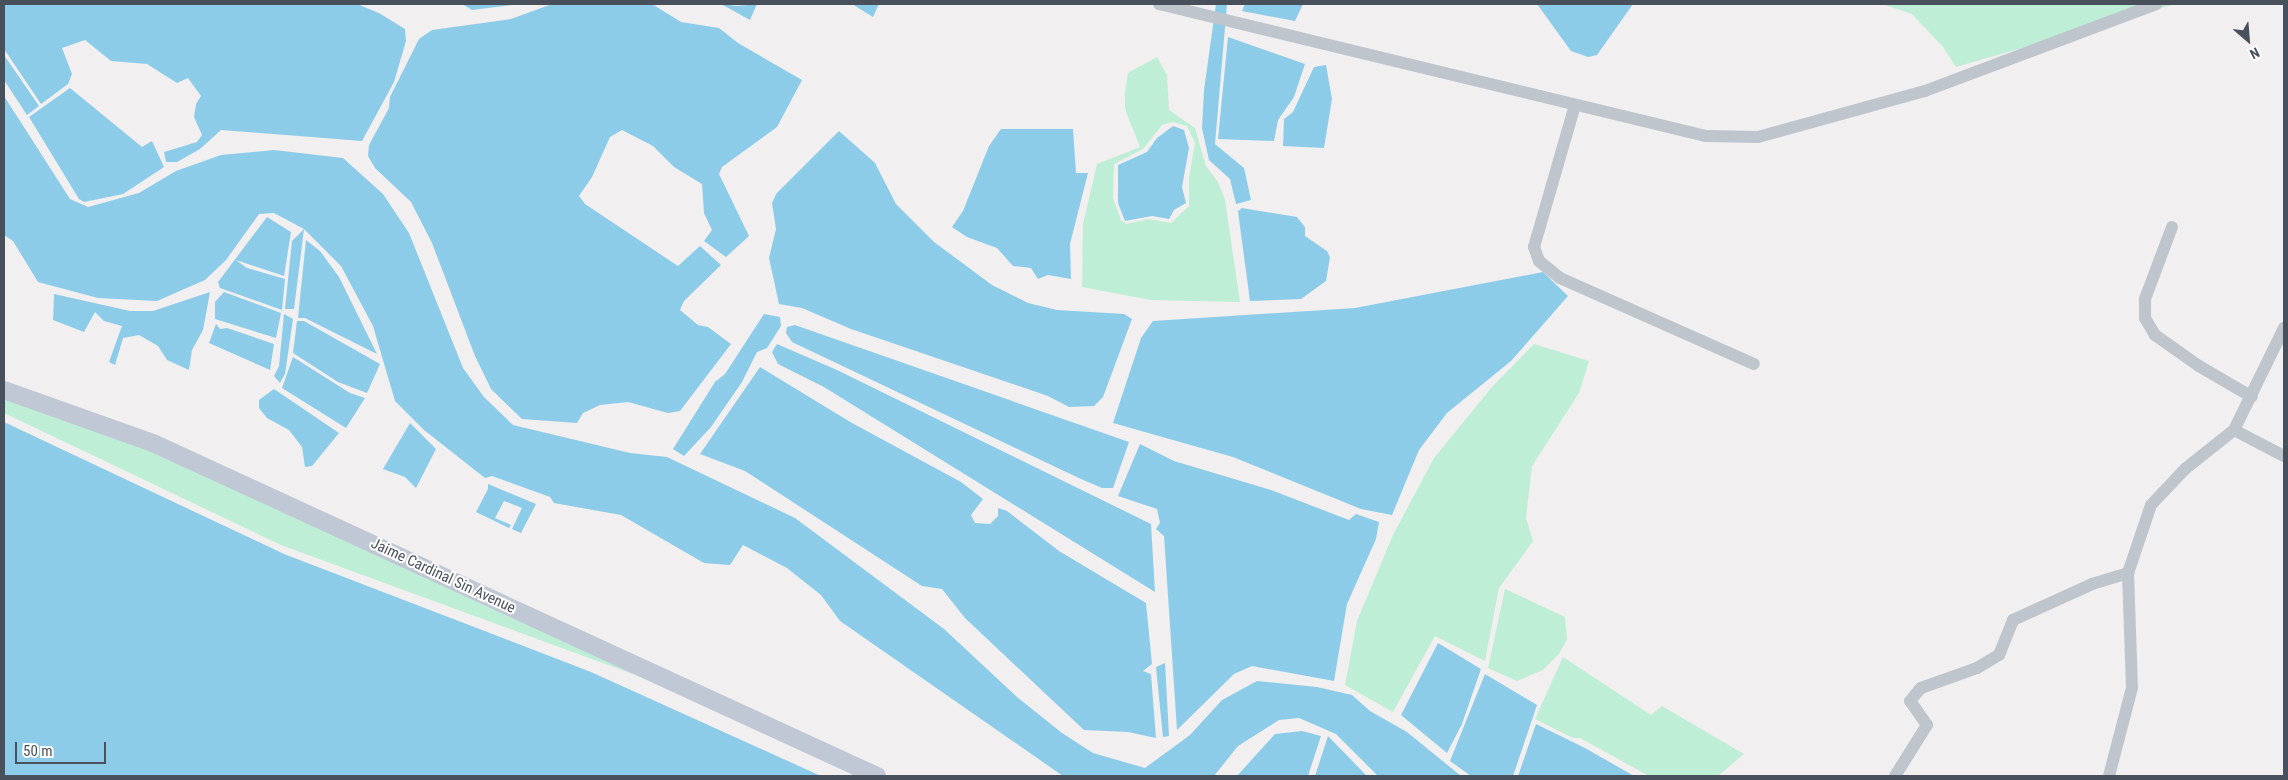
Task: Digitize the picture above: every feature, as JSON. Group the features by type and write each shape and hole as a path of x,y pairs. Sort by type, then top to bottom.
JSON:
{"main road":[{"name":"Jaime Cardinal Sin Avenue","path":"4,390 153,444 877,776"}],"street":[{"path":"1159,4 1706,136 1758,137 1925,91 2156,4"},
{"path":"1575,105 1534,247 1540,261 1560,278 1754,364"},
{"path":"2172,227 2145,299 2145,318 2155,335 2199,366 2252,397"},
{"path":"2109,776 2132,688 2128,573 2150,505 2185,469 2234,430 2252,397 2284,328"},
{"path":"2234,430 2284,456"},
{"path":"1895,776 1927,725 1910,702 1922,688 1977,668 2000,655 2013,620 2092,584 2128,573"}],"green space":[{"path":"1882,4 2175,4 1956,67 1943,47 1912,14"},
{"path":"1157,57 1167,75 1169,110 1195,128 1206,166 1218,182 1225,200 1240,302 1151,300 1082,287 1083,224 1097,164 1140,147 1125,109 1128,73","holes":["1173,122 1187,126 1195,143 1189,178 1189,206 1171,223 1149,219 1126,224 1121,220 1113,198 1114,164 1143,149 1162,125"]},
{"path":"1534,344 1589,361 1579,393 1532,466 1526,518 1533,541 1499,588 1485,661 1435,636 1393,712 1345,685 1357,621 1393,535 1434,458 1492,387"},
{"path":"4,396 140,444 657,683 281,545 4,413"},
{"path":"1505,589 1565,617 1567,639 1559,654 1543,670 1517,681 1488,668"},
{"path":"1563,657 1651,715 1662,706 1744,754 1718,776 1649,776 1580,738 1573,738 1535,719"}],"water":[{"path":"4,4 357,4 379,13 405,29 406,41 394,82 362,141 221,130 200,149 177,162 166,162 164,152 197,142 202,135 194,117 196,104 201,96 188,78 177,83 147,64 111,61 85,40 62,48 72,74 68,84 41,104 4,49"},
{"path":"462,4 520,4 472,10"},
{"path":"552,4 652,4 681,22 719,28 738,43 802,80 777,127 722,167 719,174 749,236 726,257 704,241 712,230 704,213 702,184 674,167 653,146 622,130 610,137 592,177 579,196 585,204 678,266 700,246 721,265 684,301 680,310 698,325 708,327 731,344 680,411 668,413 628,402 600,405 583,413 577,423 522,419 491,389 475,356 432,243 411,202 375,168 368,156 369,145 389,108 390,97 419,39 432,30 511,19"},
{"path":"721,4 737,6 757,4 750,20"},
{"path":"852,4 879,4 873,17"},
{"path":"1216,4 1227,4 1215,144 1244,168 1251,200 1236,204 1230,179 1209,160 1202,128 1204,90"},
{"path":"1245,4 1303,4 1295,21 1242,11"},
{"path":"1537,4 1633,4 1597,55 1588,57 1571,51"},
{"path":"1228,37 1305,64 1294,97 1278,120 1274,141 1218,139"},
{"path":"4,55 39,106 27,115 4,80"},
{"path":"1326,65 1332,99 1324,148 1283,146 1284,119 1293,112 1314,67"},
{"path":"70,88 142,147 152,141 164,167 123,194 84,202 79,199 29,117"},
{"path":"4,96 70,199 88,207 139,193 176,171 221,155 274,150 343,158 383,194 409,233 463,368 484,397 513,425 630,453 667,457 795,518 944,629 1017,697 1062,733 1093,753 1145,768 1190,735 1222,700 1257,681 1317,687 1352,695 1370,711 1407,732 1461,776 1378,776 1336,734 1299,718 1279,720 1238,746 1214,776 1063,776 840,621 821,595 787,568 743,545 730,565 704,563 621,515 554,503 550,497 492,476 485,478 424,430 395,401 373,326 341,266 304,229 274,213 259,214 226,260 205,280 157,301 98,298 38,282 13,241 4,235"},
{"path":"1173,126 1184,130 1189,148 1182,187 1186,203 1174,210 1169,219 1152,216 1125,221 1118,203 1118,165 1147,152 1157,138"},
{"path":"1001,129 1073,129 1076,173 1088,173 1070,244 1071,279 1048,275 1038,279 1031,268 1013,266 997,248 967,237 952,227 963,211 989,146"},
{"path":"839,131 875,163 896,204 934,242 992,285 1028,303 1057,310 1124,314 1132,319 1103,397 1094,406 1069,407 1048,396 851,329 802,308 779,304 769,258 776,229 772,203 776,194"},
{"path":"1242,208 1297,217 1305,227 1305,236 1327,251 1330,257 1326,281 1301,299 1250,301 1238,211"},
{"path":"267,217 291,232 284,276 236,260 247,268 285,279 282,310 220,288 218,282"},
{"path":"304,229 294,309 285,309 292,241"},
{"path":"306,240 320,251 339,277 377,354 305,318 298,318"},
{"path":"1543,272 1568,296 1511,361 1447,413 1419,450 1392,515 1361,509 1233,457 1113,423 1141,338 1153,321 1355,308"},
{"path":"210,292 203,330 192,350 189,370 167,360 158,346 139,335 123,338 115,365 109,362 122,326 104,321 95,312 84,332 53,320 54,294 130,311 153,311"},
{"path":"224,292 281,313 276,338 215,319 215,302"},
{"path":"284,314 293,319 285,374 280,383 274,376 279,366"},
{"path":"764,314 780,317 781,326 767,348 757,352 742,382 711,427 684,456 673,449 715,382 725,374"},
{"path":"297,321 304,321 380,364 367,393 338,382 293,353"},
{"path":"216,324 220,329 227,328 274,344 270,370 209,343"},
{"path":"795,325 1129,442 1113,488 1102,488 1081,479 792,342 786,333 787,327"},
{"path":"777,344 837,370 1151,524 1155,592 824,387 778,364 772,352"},
{"path":"293,357 350,393 365,398 346,428 282,388"},
{"path":"760,367 852,423 961,482 983,499 971,515 975,523 990,524 998,516 998,508 1007,511 1059,551 1146,603 1152,664 1143,671 1151,674 1156,738 1128,732 1084,730 965,618 942,589 922,586 745,471 700,454"},
{"path":"274,389 339,433 312,466 305,467 302,447 289,430 267,418 259,408 259,400"},
{"path":"4,422 284,554 591,672 821,776 4,776"},
{"path":"410,423 436,449 416,488 405,477 383,469"},
{"path":"1140,444 1174,461 1271,490 1349,520 1356,514 1379,522 1376,539 1347,604 1334,681 1252,666 1234,674 1177,730 1164,536 1156,529 1160,523 1157,509 1118,496"},
{"path":"488,484 536,504 521,533 512,529 522,508 504,501 495,518 511,525 509,528 476,512 488,489"},
{"path":"1438,643 1481,669 1462,724 1447,753 1401,715"},
{"path":"1165,663 1169,736 1163,737 1156,667"},
{"path":"1485,674 1537,705 1513,776 1471,776 1450,761"},
{"path":"1536,724 1585,748 1634,776 1518,776"},
{"path":"1302,731 1321,736 1308,776 1237,776 1275,734"},
{"path":"1328,736 1367,776 1315,776"}]}
